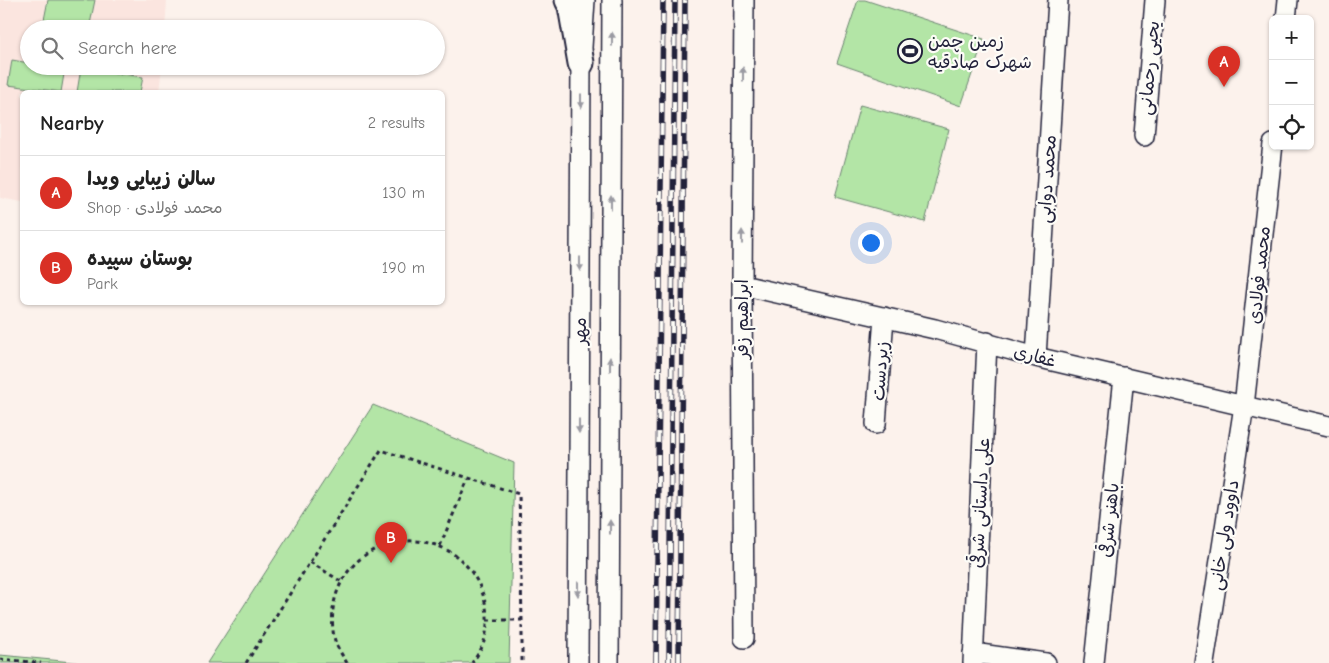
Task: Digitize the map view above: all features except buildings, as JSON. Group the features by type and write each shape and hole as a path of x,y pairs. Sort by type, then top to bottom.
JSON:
{"main road":[{"path":"568,0 571,6 581,63"}],"street":[{"name":"مهر","path":"578,663 581,63 585,0"},
{"name":"مهر","path":"609,663 612,0"},
{"name":"ابراهیم زقر","path":"744,0 742,285 744,638"},
{"name":"محمد دوابی","path":"1036,357 1058,0"},
{"name":"یحیی رحمانی","path":"1144,136 1155,0"},
{"path":"1286,15 1288,0"},
{"name":"محمد فولادی","path":"1244,406 1272,150"},
{"name":"غفاری","path":"742,285 987,342 1036,357 1329,426"},
{"name":"زبردست","path":"876,424 884,318"},
{"name":"علی داستانی شرقی","path":"973,658 987,342"},
{"name":"باهنر شرقی","path":"1094,663 1124,377"},
{"name":"داوود ولی خانی","path":"1204,663 1244,406"},
{"path":"973,658 1046,663"}],"path":[{"path":"246,663 381,450 519,494 522,663"},
{"path":"440,546 468,479"},
{"path":"347,663 337,646 332,620 335,595 347,572 366,554 389,543 414,540 440,546 459,558 475,575 485,597 487,620 482,646 472,663"},
{"path":"310,562 342,582"},
{"path":"487,620 522,620"},
{"path":"0,659 41,663"}],"shaded area":[{"path":"0,0 167,0 166,20 20,20 20,75 161,75 159,90 20,90 20,202 0,198"}],"green space":[{"path":"48,0 95,0 91,20 44,20"},
{"name":"زمین چمن شهرک صادقیه","path":"858,0 865,0 984,39 961,106 837,63"},
{"path":"12,60 20,61 20,75 64,75 61,90 8,85"},
{"path":"80,75 129,75 143,77 140,90 77,90"},
{"path":"860,105 949,129 925,222 835,197"},
{"path":"373,405 514,463 509,663 207,663"},
{"path":"0,655 83,663 0,663"}],"railway":[{"path":"656,663 663,0"},
{"path":"669,663 675,0"},
{"path":"679,663 685,0"}],"place":[{"name":"زمین چمن شهرک صادقیه","path":"910,51"},
{"name":"سالن زیبایی ویدا","path":"1224,87"},
{"name":"بوستان سپیده","path":"391,563"}]}
